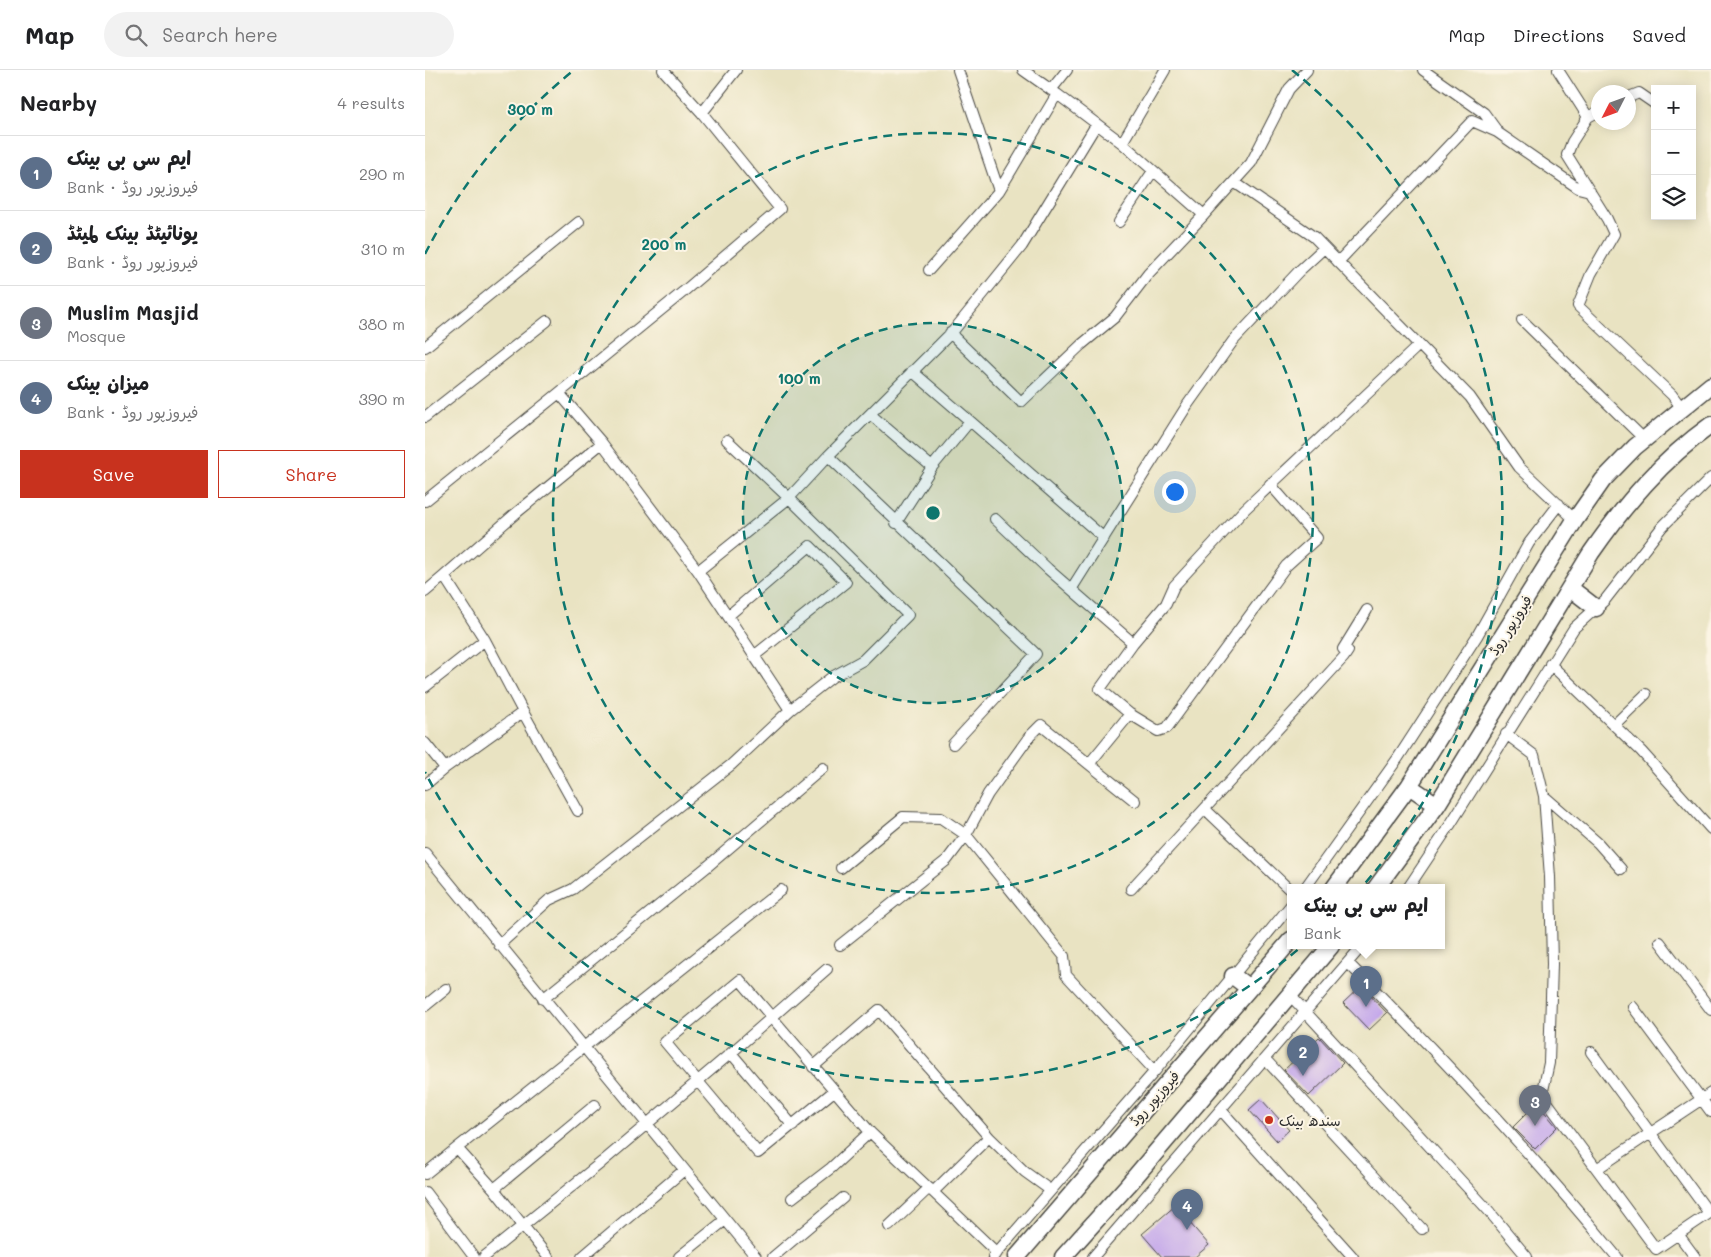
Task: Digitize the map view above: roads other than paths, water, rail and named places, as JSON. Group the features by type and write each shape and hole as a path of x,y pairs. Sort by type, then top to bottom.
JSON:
{"highway":[{"name":"فیروزپور روڈ","path":"1337,884 1409,786 1575,520 1603,480 1644,439 1681,407 1711,385"},
{"path":"1379,884 1437,805 1570,588 1618,514 1644,484 1691,439 1711,425"},
{"path":"1570,588 1596,608"},
{"path":"1409,786 1437,805"},
{"name":"فیروزپور روڈ","path":"1017,1257 1287,945"},
{"path":"1063,1257 1128,1185 1328,949"},
{"path":"1233,976 1249,988"}],"street":[{"path":"425,501 683,292 780,209 702,113 663,70"},
{"path":"702,113 735,70"},
{"path":"958,70 999,191"},
{"path":"1023,70 1122,143 1204,215"},
{"path":"929,270 999,191 1067,70"},
{"path":"1122,143 1165,70"},
{"path":"951,333 1021,402 1081,345 1115,317 1149,274 1251,163 1289,89 1307,70"},
{"path":"1423,70 1484,114 1497,132"},
{"path":"1558,70 1588,117"},
{"path":"1636,94 1639,93 1651,101"},
{"path":"1591,115 1572,142 1567,155 1614,234 1591,274 1578,306 1672,395 1681,407"},
{"path":"1338,262 1471,121 1497,132 1578,188 1590,191"},
{"path":"697,571 789,498 827,456 951,333 1022,246 1096,124"},
{"path":"1119,222 1153,171"},
{"path":"1234,182 1313,237 1470,397 1519,466 1575,520"},
{"path":"425,347 579,222"},
{"path":"1072,588 1188,404 1233,341 1299,271 1324,248"},
{"path":"1522,320 1644,439"},
{"path":"425,417 547,321"},
{"path":"1270,484 1317,538 1286,566 1167,728 1158,731 1130,714 1100,689 1133,643 1166,604 1174,586 1270,484 1419,345"},
{"path":"912,372 1103,538"},
{"path":"559,393 602,443 697,571 790,710"},
{"path":"870,414 932,467"},
{"path":"896,523 932,467 970,421"},
{"path":"499,945 549,900 573,889 731,765 790,710 832,677 863,660 908,615 727,440"},
{"path":"425,592 515,514 602,443"},
{"path":"827,456 1036,654 953,744"},
{"path":"1411,884 1574,628 1615,588 1662,527 1711,478"},
{"path":"1308,884 1398,758 1477,636 1529,543 1559,504"},
{"path":"995,519 1048,569 1133,643"},
{"path":"728,616 810,546 846,582 754,656"},
{"path":"444,576 485,640 578,811"},
{"path":"1131,889 1345,657 1348,651 1343,649 1367,610"},
{"path":"425,687 485,640"},
{"path":"1550,664 1614,725 1711,829"},
{"path":"1614,725 1646,694"},
{"path":"425,785 445,768 523,712"},
{"path":"1089,764 1130,714"},
{"path":"840,945 947,860 966,835 988,794 1029,737 1041,725 1135,802"},
{"path":"1506,734 1533,755 1543,796 1550,877 1552,964 1549,1063 1542,1095 1598,1168 1656,1249 1710,1212 1591,1052"},
{"path":"425,743 445,768"},
{"path":"543,998 709,866 823,768"},
{"path":"1543,796 1598,843 1621,869"},
{"path":"1205,809 1287,887"},
{"path":"841,868 903,817 941,818 966,835 1065,956 1066,975 1155,1071"},
{"path":"425,853 756,1257"},
{"path":"425,1174 781,890"},
{"path":"833,1091 758,1153 665,1042 740,980 870,1132 995,1255 1155,1071 1287,910"},
{"path":"1660,942 1707,997 1711,1010"},
{"path":"1093,1257 1360,949"},
{"path":"1348,962 1434,1048 1558,1186 1617,1257"},
{"path":"484,1257 698,1081 827,969"},
{"path":"425,1006 445,989"},
{"path":"1289,994 1307,1011 1488,1210 1527,1257"},
{"path":"1633,1007 1711,1112"},
{"path":"813,1067 879,1010 989,1137 1025,1172 1050,1190"},
{"path":"731,1053 793,1126"},
{"path":"1265,1059 1422,1230"},
{"path":"1598,1168 1711,1093"},
{"path":"494,1189 595,1105"},
{"path":"1221,1110 1353,1257"},
{"path":"792,1198 831,1168 870,1132"},
{"path":"889,1226 989,1137"},
{"path":"457,1148 494,1189 548,1257"},
{"path":"583,1257 684,1170"},
{"path":"425,1192 474,1257"},
{"path":"773,1257 843,1198"},
{"path":"679,1257 725,1220"},
{"path":"1678,1234 1695,1257"}],"place":[{"name":"ایم سی بی بینک","path":"1366,1007"},
{"name":"یونائیٹڈ بینک لمیٹڈ","path":"1303,1076"},
{"name":"سندھ بینک","path":"1269,1120"},
{"name":"Muslim Masjid","path":"1535,1126"},
{"name":"میزان بینک","path":"1187,1230"}]}
